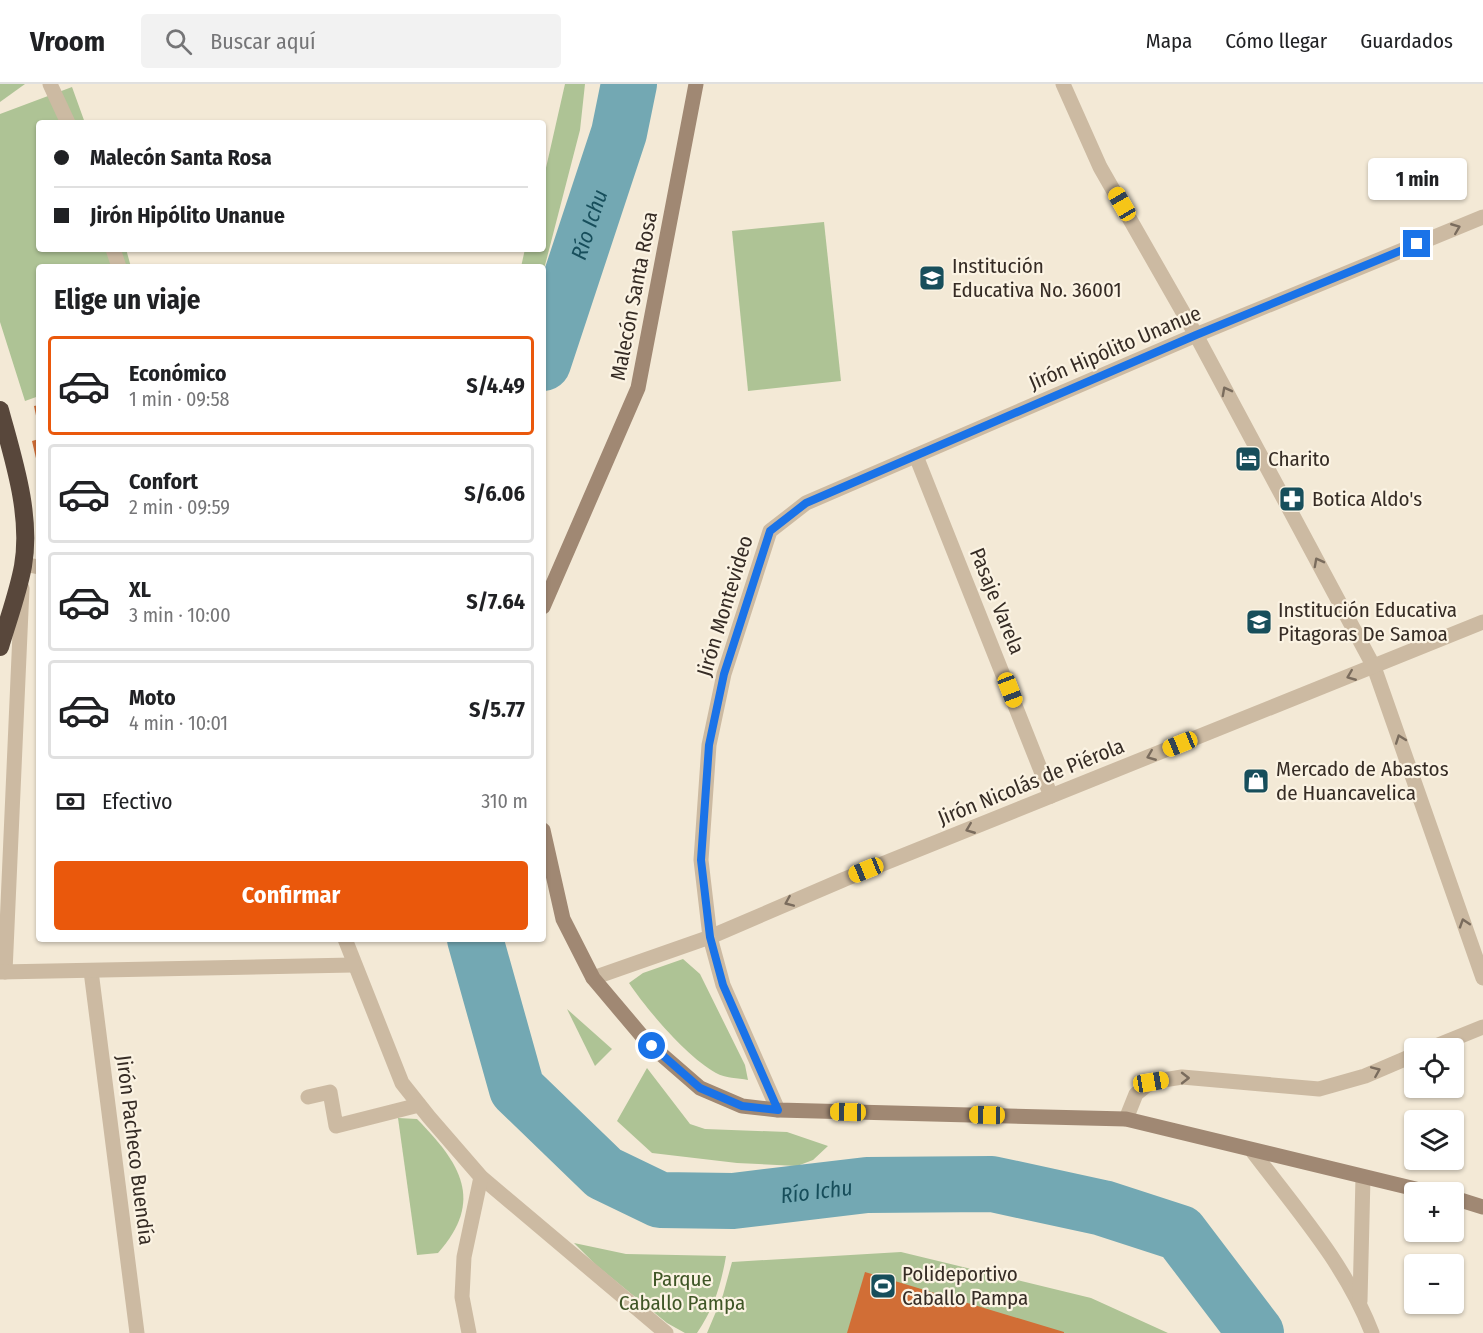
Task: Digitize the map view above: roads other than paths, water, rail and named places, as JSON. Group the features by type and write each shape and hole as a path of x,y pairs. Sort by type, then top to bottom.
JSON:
{"highway":[{"path":"0,410 16,466 31,566 0,647"}],"main road":[{"name":"Malecón Santa Rosa","path":"546,600 638,388 696,84"},
{"path":"546,843 563,919 593,978 647,1042 700,1088 742,1106 778,1110 1126,1119 1253,1152 1404,1186"},
{"path":"1464,1201 1483,1207"}],"street":[{"path":"50,84 67,120"},
{"path":"1063,84 1100,167 1196,335 1374,667 1483,978"},
{"name":"Jirón Hipólito Unanue","path":"770,531 806,503 1196,335 1483,217"},
{"name":"Pasaje Varela","path":"916,456 1051,796"},
{"name":"Jirón Montevideo","path":"770,531 724,674 709,745 701,860 710,937 723,985 778,1110"},
{"path":"31,566 3,972 353,965"},
{"name":"Jirón Nicolás de Piérola","path":"593,978 710,937 845,879 1483,622"},
{"path":"346,942 353,965 402,1083 419,1105 481,1177 666,1333"},
{"name":"Jirón Pacheco Buendía","path":"91,971 137,1333"},
{"path":"1456,1038 1483,1027"},
{"path":"1126,1119 1136,1094 1151,1082 1182,1077 1319,1089 1365,1076 1404,1059"},
{"path":"308,1097 330,1092 336,1126 419,1105"},
{"path":"1253,1152 1337,1262 1360,1301 1372,1333"},
{"path":"469,1333 462,1297 464,1257 481,1177"},
{"path":"1360,1301 1363,1177"}],"waterway":[{"name":"Río Ichu","path":"546,354 619,133 629,84"},
{"name":"Río Ichu","path":"476,942 517,1089 604,1173 660,1200 733,1201 867,1185 992,1184 1103,1208 1180,1233 1256,1333"}],"place":[{"name":"Institución Educativa No. 36001","path":"932,278"},
{"name":"Charito","path":"1248,459"},
{"name":"Botica Aldo's","path":"1292,499"},
{"name":"Institución Educativa Pitagoras De Samoa","path":"1259,622"},
{"name":"Mercado de Abastos de Huancavelica","path":"1256,781"},
{"name":"Polideportivo Caballo Pampa","path":"883,1286"}],"park label":[{"name":"Parque Caballo Pampa","path":"682,1291"}]}
